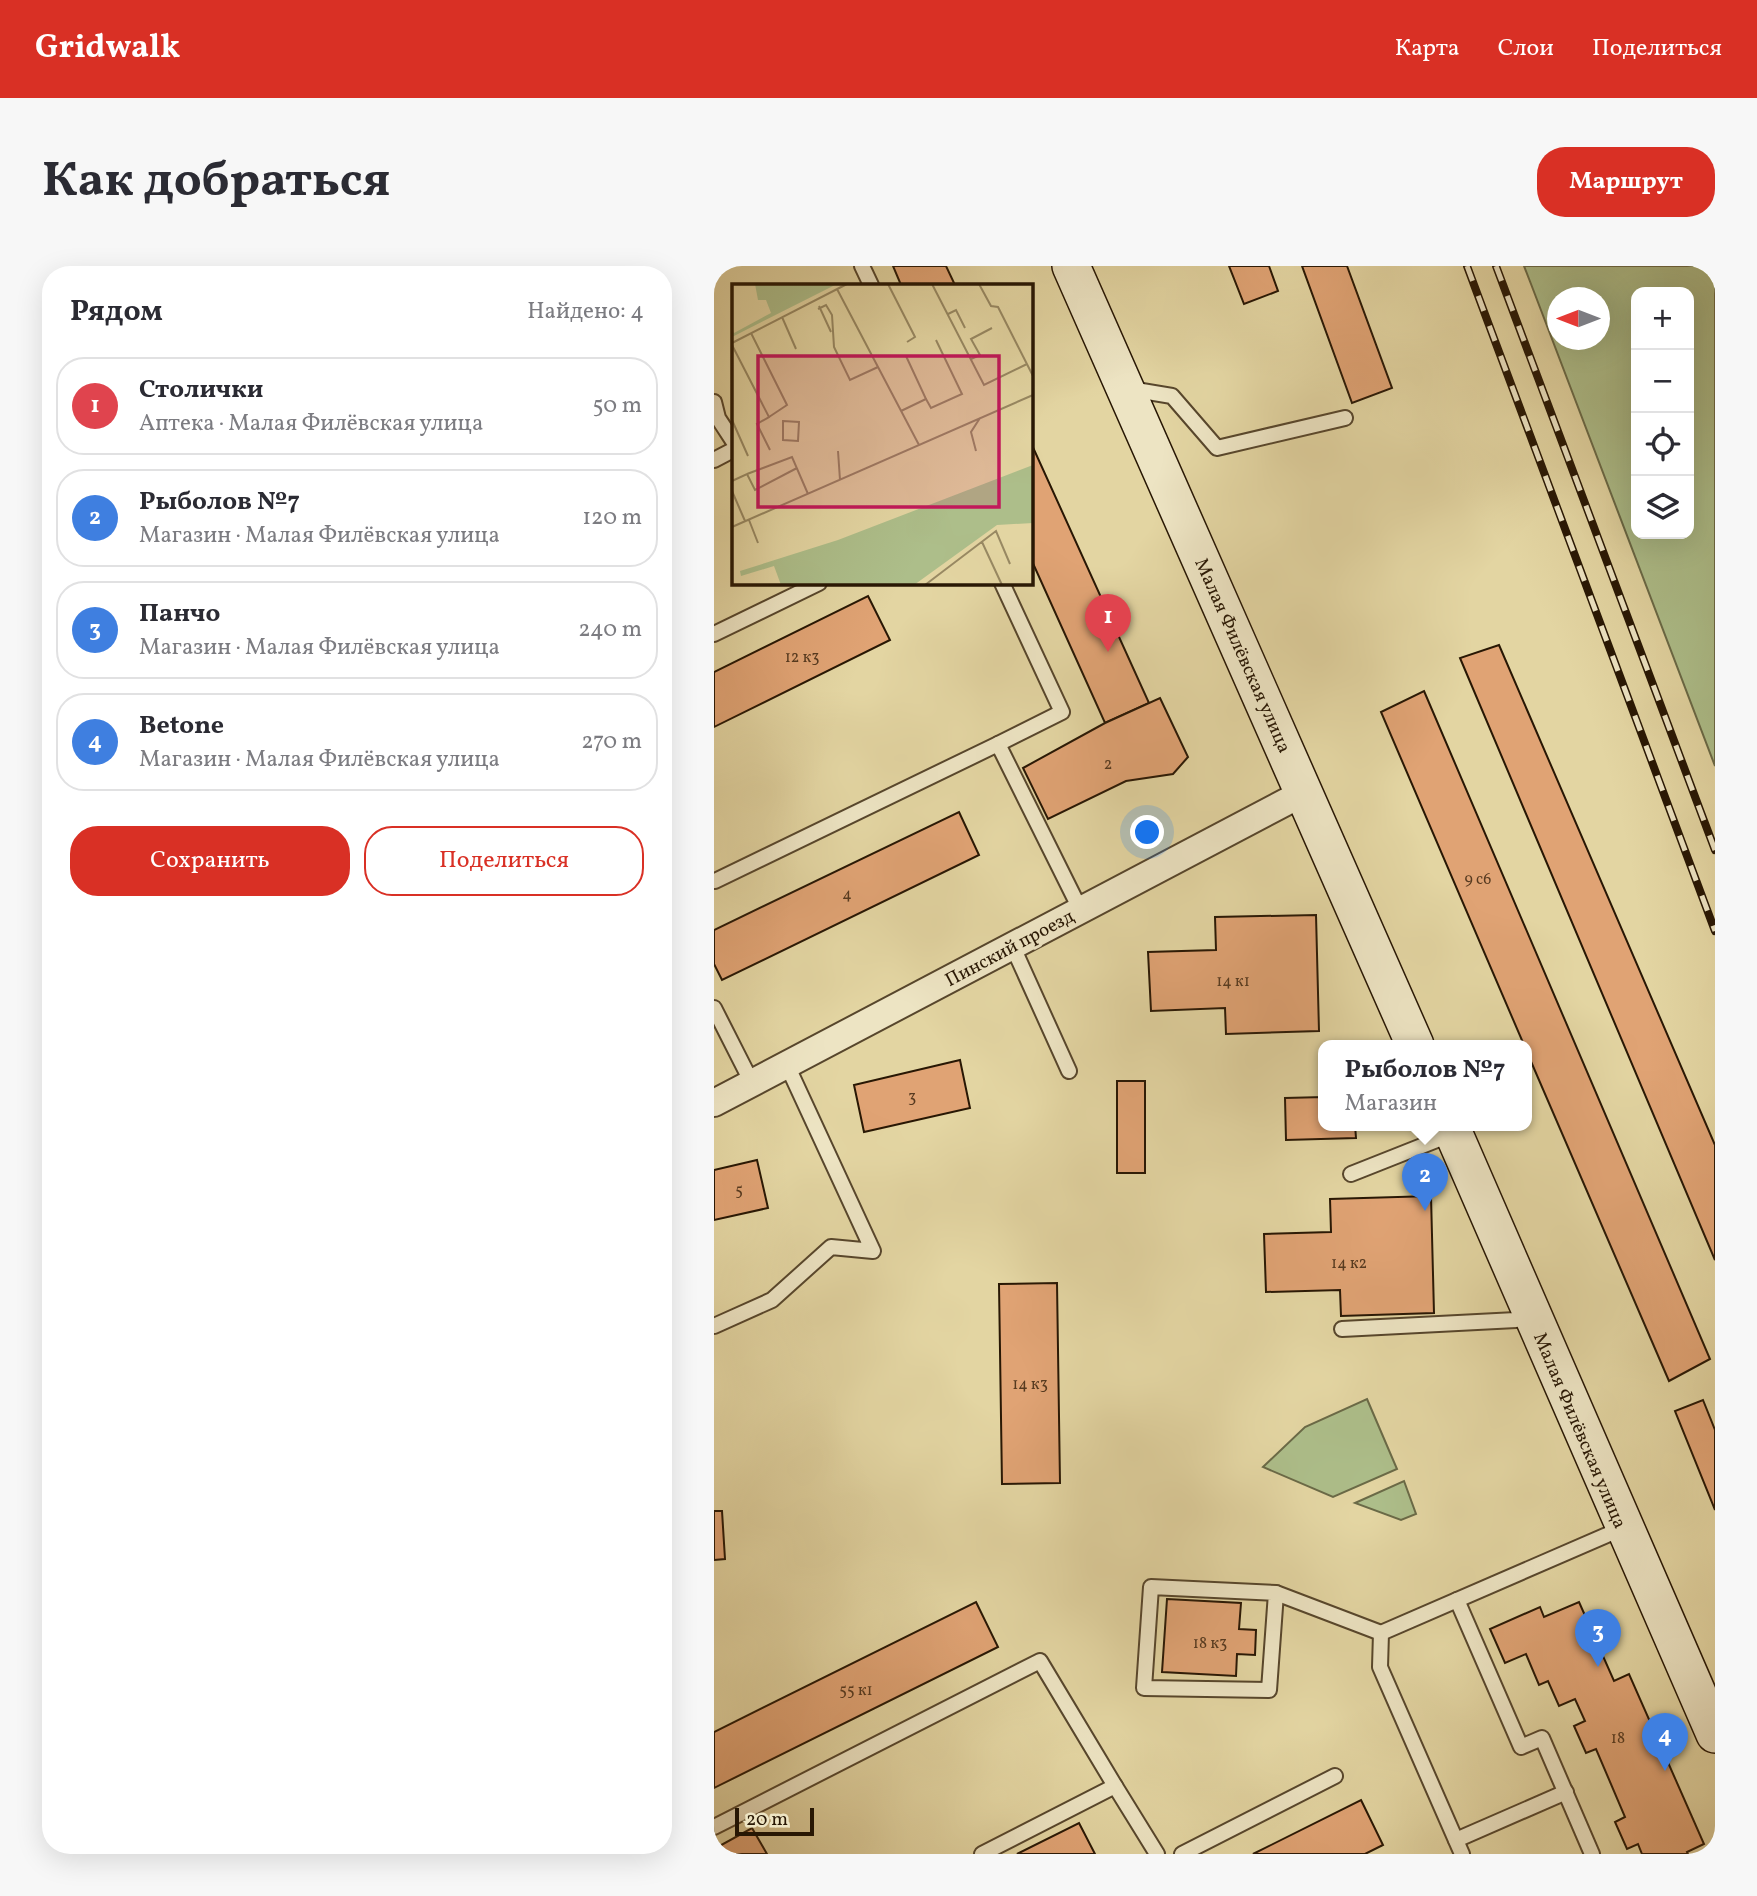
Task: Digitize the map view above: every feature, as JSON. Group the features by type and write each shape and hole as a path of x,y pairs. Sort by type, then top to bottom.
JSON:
{"street":[{"name":"Малая Филёвская улица","path":"1071,266 1413,1040"},
{"name":"Пинский проезд","path":"714,1103 1305,792"},
{"name":"Малая Филёвская улица","path":"1453,1131 1623,1528 1715,1734"}],"lane":[{"path":"862,266 871,284"},
{"path":"1126,388 1172,396 1217,448 1345,418"},
{"path":"714,402 719,418 732,439"},
{"path":"714,460 732,451"},
{"path":"714,634 817,584"},
{"path":"715,881 1062,712 1002,584"},
{"path":"999,744 1080,909"},
{"path":"1012,945 1069,1071"},
{"path":"714,1008 752,1083"},
{"path":"714,1326 772,1300 831,1247 873,1251 788,1065"},
{"path":"1352,1174 1448,1131"},
{"path":"1342,1329 1516,1320 1531,1314"},
{"path":"1276,1593 1269,1690 1144,1688 1151,1587 1276,1593 1381,1633 1623,1528"},
{"path":"1457,1600 1521,1747 1542,1738 1592,1854"},
{"path":"1381,1633 1380,1667 1459,1847 1566,1792"},
{"path":"714,1827 1040,1661 1157,1854"},
{"path":"1182,1854 1335,1776"},
{"path":"982,1854 1115,1786"}],"green space":[{"path":"1524,266 1715,266 1715,766 1556,350 1610,350 1610,287 1547,287 1547,326"},
{"path":"1367,1399 1397,1469 1333,1497 1263,1467 1305,1427"},
{"path":"1404,1481 1416,1514 1401,1520 1355,1503"}],"building":[{"path":"893,266 946,266 955,284 901,284"},
{"path":"1229,266 1269,266 1278,291 1244,304"},
{"path":"1302,266 1347,266 1392,388 1352,403"},
{"path":"1032,445 1149,703 1105,723 1032,561"},
{"path":"868,596 890,640 714,727 714,672"},
{"path":"1499,645 1715,1145 1715,1260 1460,658"},
{"path":"1424,691 1710,1359 1669,1381 1532,1064 1532,1040 1522,1040 1381,712"},
{"path":"1160,698 1188,757 1173,774 1126,781 1048,819 1023,768 1105,723"},
{"path":"959,812 979,855 722,980 714,964 714,930"},
{"path":"1316,915 1319,1031 1226,1034 1225,1008 1151,1011 1148,952 1216,950 1215,917"},
{"path":"960,1060 970,1108 864,1132 854,1085"},
{"path":"1117,1081 1145,1081 1145,1173 1117,1173"},
{"path":"1318,1097 1318,1131 1355,1131 1356,1138 1286,1140 1285,1098"},
{"path":"757,1160 768,1208 714,1220 714,1170"},
{"path":"1431,1196 1434,1313 1341,1316 1340,1290 1266,1292 1264,1234 1331,1232 1330,1199"},
{"path":"1057,1283 1060,1483 1002,1484 999,1284"},
{"path":"1703,1400 1715,1430 1715,1510 1675,1411"},
{"path":"714,1511 722,1511 725,1559 714,1560"},
{"path":"1167,1599 1241,1603 1239,1629 1256,1630 1255,1655 1237,1654 1236,1676 1162,1672"},
{"path":"976,1602 998,1647 714,1788 714,1732"},
{"path":"1579,1602 1614,1681 1629,1674 1704,1844 1687,1852 1688,1854 1642,1854 1638,1844 1627,1849 1615,1822 1625,1817 1596,1749 1586,1753 1574,1726 1585,1721 1575,1699 1559,1706 1548,1681 1539,1685 1526,1654 1505,1663 1490,1629 1540,1607 1544,1617"},
{"path":"1361,1800 1383,1845 1365,1854 1253,1854"},
{"path":"1079,1823 1095,1854 1017,1854"},
{"path":"752,1828 767,1854 714,1854 714,1849"}],"railway":[{"path":"1467,266 1715,931"},
{"path":"1496,266 1715,850"}],"place":[{"name":"Столички","path":"1108,652"},
{"name":"Рыболов №7","path":"1425,1211"},
{"name":"Панчо","path":"1598,1667"},
{"name":"Betone","path":"1665,1771"}]}
